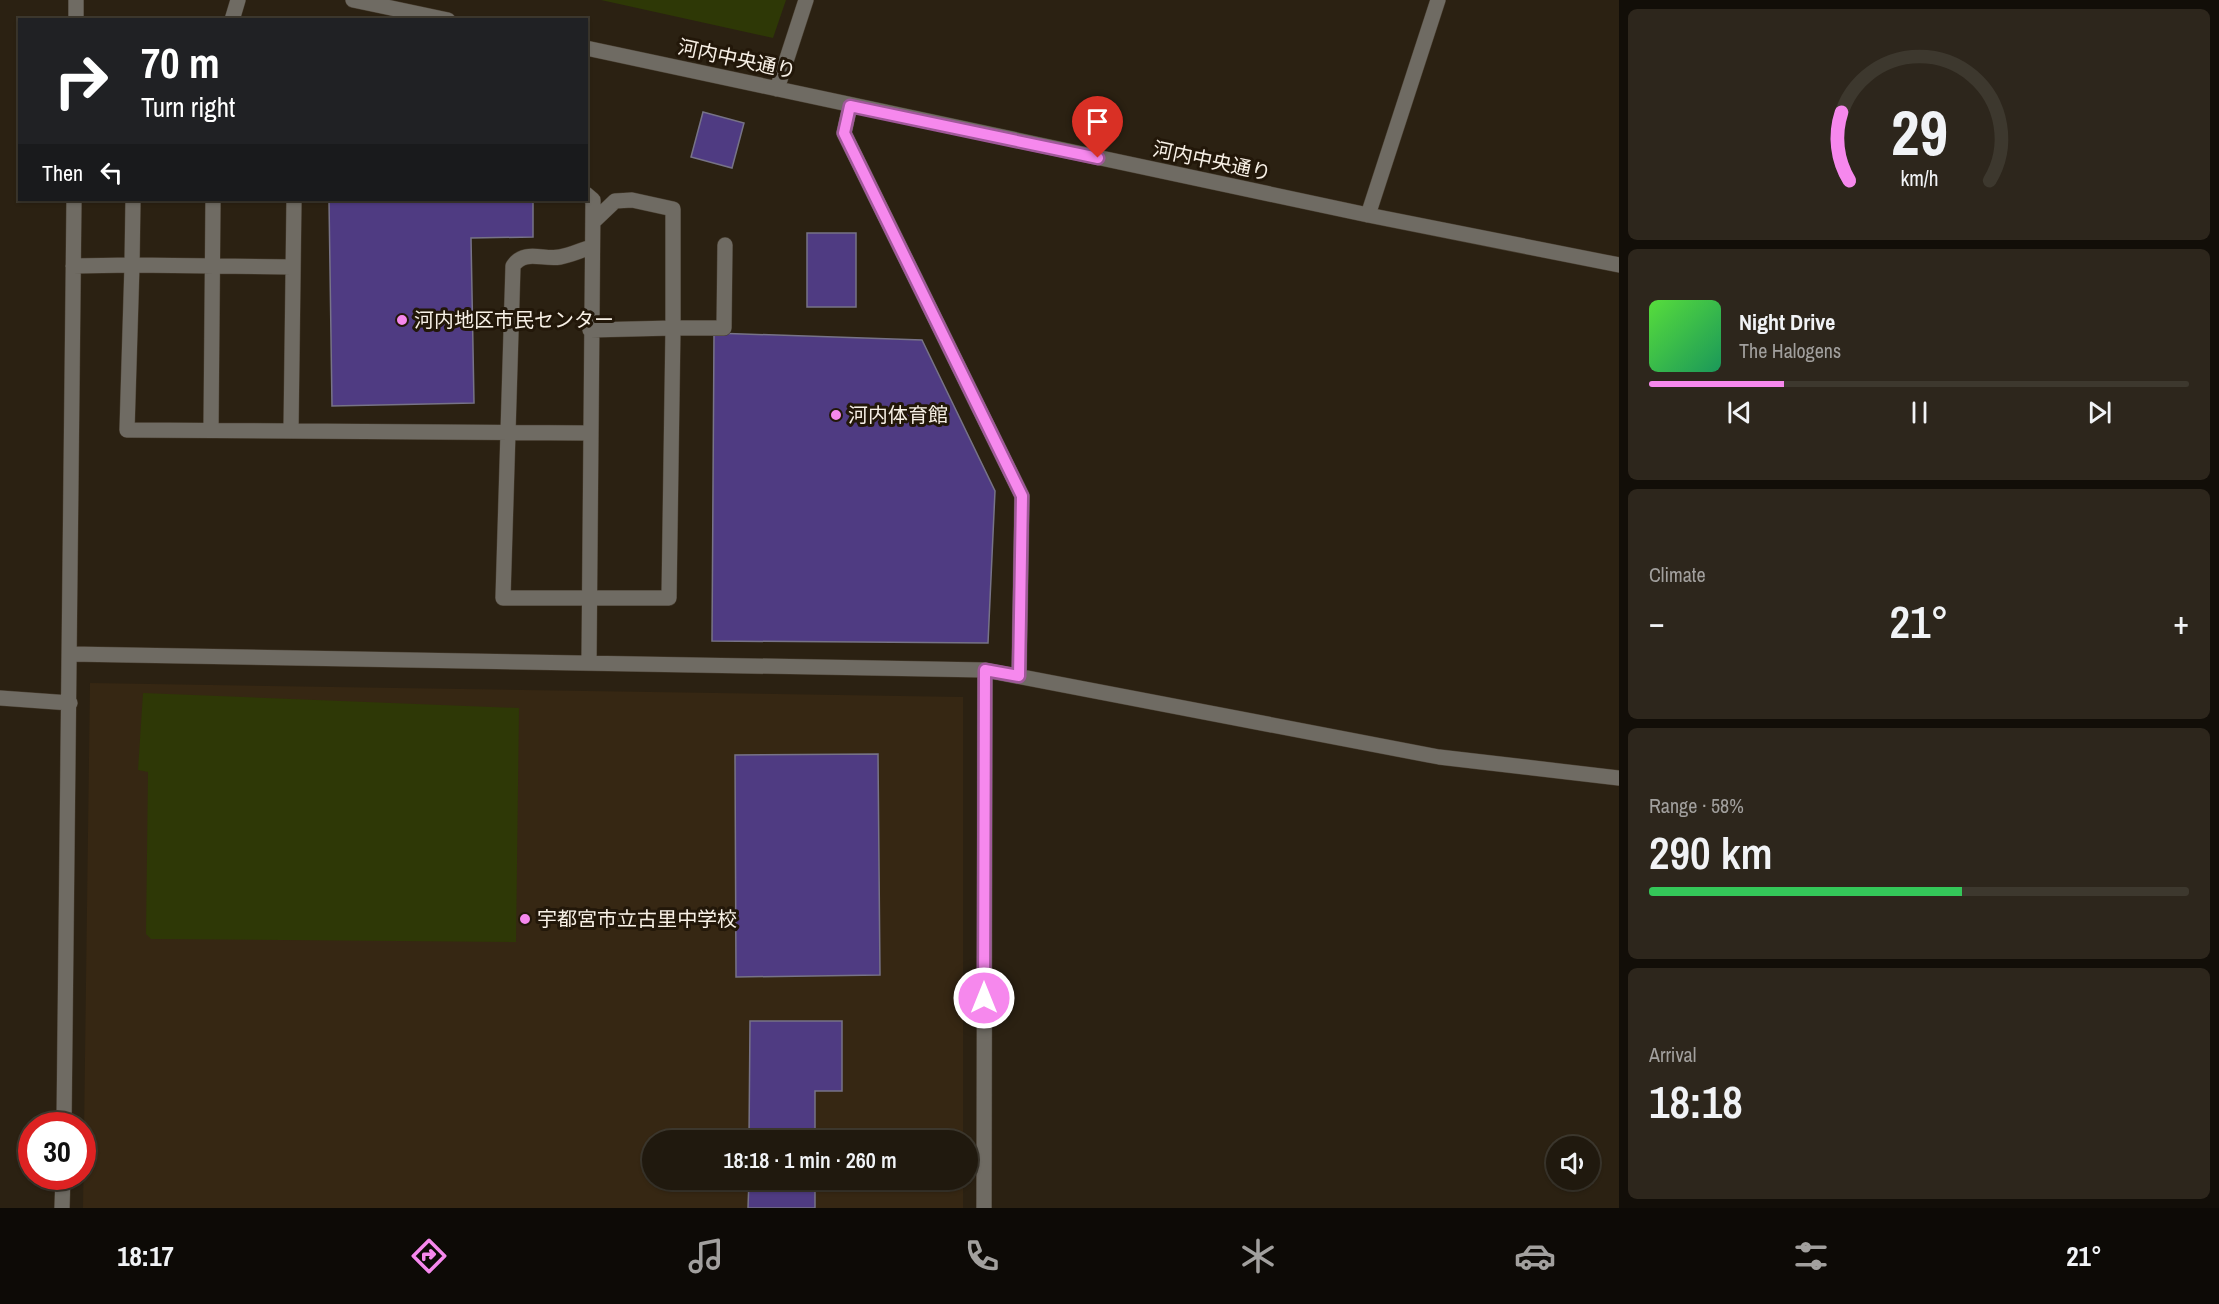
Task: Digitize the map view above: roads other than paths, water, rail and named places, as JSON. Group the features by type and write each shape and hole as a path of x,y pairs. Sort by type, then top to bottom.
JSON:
{"street":[{"path":"76,0 76,18"},
{"path":"233,18 238,0"},
{"path":"352,0 438,18"},
{"path":"777,88 806,0"},
{"path":"1368,215 1438,0"},
{"name":"河内中央通り","path":"588,48 1368,215 1619,265"},
{"path":"850,106 844,133 1022,496 1019,676"},
{"path":"588,196 593,200 589,434 589,663"},
{"path":"592,246 557,258 525,256 517,259 513,266 503,598 669,598 673,209 632,200 615,201 593,222"},
{"path":"64,1112 74,201"},
{"path":"133,201 127,430 589,434"},
{"path":"211,430 213,201"},
{"path":"291,431 294,201"},
{"path":"590,330 724,328 725,245"},
{"path":"73,266 292,267"},
{"path":"70,654 985,670 1439,757 1619,778"},
{"path":"984,1208 985,670"},
{"path":"0,698 70,703"},
{"path":"62,1208 63,1190"}],"place":[{"name":"河内地区市民センター","path":"402,320"},
{"name":"河内体育館","path":"836,415"},
{"name":"宇都宮市立古里中学校","path":"525,919"}]}
